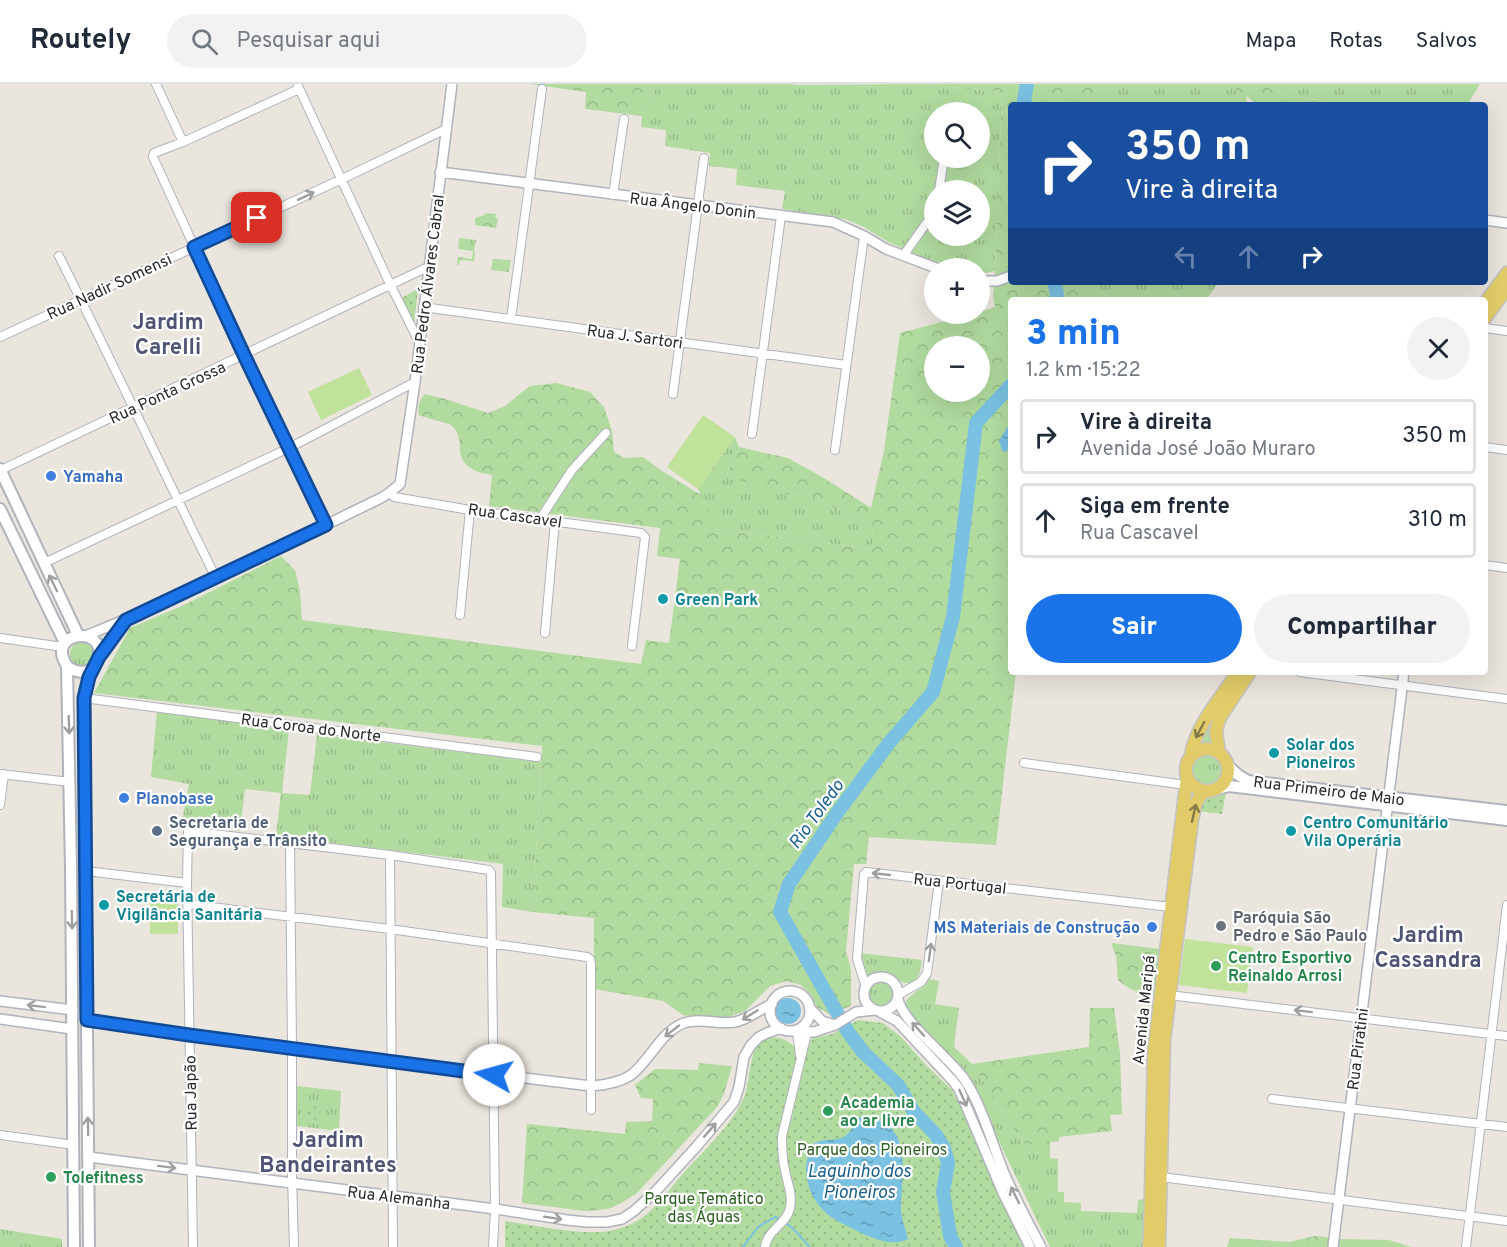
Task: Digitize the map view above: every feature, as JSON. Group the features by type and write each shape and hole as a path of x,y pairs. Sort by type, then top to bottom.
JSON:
{"main road":[{"path":"1488,299 1507,273"},
{"path":"1488,314 1507,288"},
{"path":"0,470 44,564 82,635 96,643 99,651 99,657 89,677 84,698 90,1208 88,1247"},
{"path":"0,509 64,645"},
{"path":"17,543 30,535"},
{"path":"82,635 72,638 64,645 63,661 72,670 78,672 94,667"},
{"path":"67,666 75,1182 77,1209 81,1211 90,1208"},
{"path":"1191,756 1205,749 1219,752 1228,766 1228,776 1224,784 1215,790 1203,792 1186,781 1186,769 1201,728 1236,675"},
{"path":"1219,752 1216,732 1219,719 1248,675"},
{"name":"Rua Primeiro de Maio","path":"1228,766 1248,781 1507,820"},
{"name":"Avenida Maripá","path":"1149,1247 1154,1052 1186,781"},
{"name":"Rua Primeiro de Maio","path":"1220,788 1229,786 1507,811"},
{"name":"Avenida Maripá","path":"1159,1247 1164,1040 1192,820 1196,803 1203,792"},
{"path":"72,951 75,949 82,951 87,1006"},
{"path":"74,1247 75,1182"},
{"path":"74,1223 76,1220 84,1220 88,1247"}],"street":[{"path":"156,84 183,142"},
{"name":"Rua Pedro Álvares Cabral","path":"389,494 400,484 453,84"},
{"path":"326,525 194,247 154,160 154,153 183,142 298,86 390,284 420,342"},
{"path":"511,319 542,90"},
{"path":"613,195 624,119"},
{"name":"Rua Nadir Somensi","path":"0,337 446,129"},
{"path":"673,394 704,158"},
{"name":"Rua Ângelo Donin","path":"440,172 833,222 886,249 924,264"},
{"path":"752,434 782,216"},
{"path":"1488,220 1507,223"},
{"path":"903,256 924,226"},
{"path":"835,450 864,236"},
{"path":"59,256 216,578"},
{"name":"Rua Ponta Grossa","path":"0,470 430,266"},
{"path":"990,280 1008,277"},
{"name":"Rua J. Sartori","path":"423,308 846,365"},
{"path":"1488,328 1507,331"},
{"path":"44,564 289,448 415,382"},
{"path":"540,519 572,470 606,433"},
{"path":"1488,447 1507,450"},
{"path":"82,635 126,620 389,494"},
{"name":"Rua Cascavel","path":"389,494 394,497 470,510 641,533 645,537 632,646"},
{"path":"460,615 470,510"},
{"path":"545,633 555,521"},
{"path":"1488,565 1507,568"},
{"path":"99,657 126,620"},
{"path":"0,638 64,645"},
{"path":"1322,675 1507,699"},
{"name":"Rua Piratini","path":"1333,1243 1404,675"},
{"name":"Rua Coroa do Norte","path":"84,698 537,757"},
{"path":"1024,763 1186,781"},
{"path":"0,805 2,774 70,782"},
{"name":"Rua Japão","path":"193,1247 188,831 290,842"},
{"path":"294,1247 290,842 486,868 491,873 495,1209 493,1247"},
{"path":"390,855 393,1247"},
{"path":"86,871 187,883"},
{"name":"Rua Portugal","path":"866,987 858,965 856,951 866,872 1171,907"},
{"path":"772,1004 773,1020 790,1030 807,1033 835,1025 852,1015 891,1009 898,997 921,982 927,973 939,880"},
{"path":"188,904 390,929 587,957 591,964 591,1110"},
{"path":"1466,1247 1507,905"},
{"path":"852,1015 864,998 869,982 884,977 894,983 902,1010 957,1070 972,1093 1005,1175 1041,1247"},
{"path":"87,1020 391,1062 591,1086 608,1084 631,1075 664,1037 683,1023 706,1021 728,1023 741,1020 772,1004 780,994 786,992 792,991 803,996 822,1021 835,1025"},
{"path":"1169,995 1507,1036"},
{"path":"864,998 866,1003 877,1011 897,1021 959,1089 1003,1193 1029,1247"},
{"path":"0,1001 73,1010"},
{"path":"790,1030 796,1030 806,1023 810,1007"},
{"path":"0,1019 72,1029"},
{"path":"790,1030 800,1058"},
{"name":"Rua Alemanha","path":"89,1157 586,1222 607,1222 622,1219 656,1191 734,1102 740,1087 744,1057 751,1045 767,1033 790,1030"},
{"path":"765,1247 766,1239 789,1212 791,1199 784,1170 782,1136 807,1033"},
{"path":"1272,1099 1507,1127"},
{"path":"0,1135 74,1145"},
{"path":"1161,1177 1507,1221"}],"green space":[{"path":"530,84 658,84 642,116 585,109 586,92"},
{"path":"658,84 919,84 1002,92 995,271 990,272 990,258 925,258 888,242 862,226 845,219 782,209 785,191 736,185 737,169 709,166 710,153 665,146 666,130 641,127 642,116"},
{"path":"919,84 1103,84 1092,102 1008,102 1008,285 1096,285 1096,297 1008,297 1008,675 1016,675 996,845 869,837 866,864 854,864 846,951 851,970 851,1006 829,1014 817,1007 811,995 801,985 786,981 770,986 745,1011 726,1018 708,1018 683,1015 663,1001 594,989 594,918 533,912 542,746 94,693 130,628 182,606 281,556 295,570 300,591 302,620 641,664 646,640 669,643 680,559 657,556 660,528 489,506 492,475 476,471 467,465 461,454 456,430 451,425 419,415 419,404 425,394 488,413 505,406 530,386 556,383 590,392 604,407 612,431 614,452 624,458 643,457 701,495 713,519 714,529 873,549 872,524 809,495 784,494 757,487 727,474 739,447 788,458 871,508 884,451 900,333 934,324 990,324 990,309 995,307 993,296 1002,92"},
{"path":"1103,84 1230,84 1246,96 1247,102 1092,102"},
{"path":"1230,84 1265,84 1273,91 1330,102 1254,102"},
{"path":"1265,84 1480,84 1469,102 1330,102 1273,91"},
{"path":"486,213 496,214 495,217 498,219 496,228 475,225 475,219"},
{"path":"459,238 476,240 474,261 460,260 457,265 458,257 472,259 473,251 458,249"},
{"path":"493,259 511,260 509,272 491,270"},
{"path":"1096,285 1217,285 1208,297 1096,297"},
{"path":"418,289 414,325 400,299"},
{"path":"359,368 372,395 321,420 308,392"},
{"path":"703,415 735,437 698,489 667,467"},
{"path":"735,437 739,447 727,474 784,494 809,495 872,524 873,549 714,529 698,489"},
{"path":"82,642 91,645 94,654 91,663 82,666 73,663 70,654 73,645"},
{"path":"157,711 289,730 282,793 310,795 317,734 541,762 533,912 502,907 503,864 276,836 281,793 245,789 240,831 182,821 189,784 151,777"},
{"path":"1217,711 1215,747 1196,748"},
{"path":"1207,755 1217,760 1222,770 1217,780 1207,785 1197,780 1192,770 1197,760"},
{"path":"1219,791 1226,792 1222,814 1199,811 1206,798"},
{"path":"150,892 178,893 178,934 150,934"},
{"name":"Centro Esportivo Reinaldo Arrosi","path":"1185,939 1253,947 1247,993 1179,985"},
{"path":"1112,943 1160,949 1155,996 1135,991 1118,980 1116,956"},
{"path":"859,953 922,960 919,974 914,982 908,983 882,975 873,974 864,978"},
{"path":"929,979 939,981 935,1004 959,1008 954,1047 972,1064 1025,1145 1050,1141 1050,1158 1058,1159 1058,1192 1064,1192 1064,1202 1081,1203 1081,1211 1137,1213 1138,1200 1144,1199 1143,1247 1050,1247 970,1082 963,1071 907,1010 905,1003 908,998"},
{"path":"879,981 889,985 893,995 889,1005 879,1009 869,1005 865,995 869,985"},
{"path":"1090,1008 1114,1008 1120,1053 1122,1114 1110,1115 1112,1131 1059,1137 1059,1141 1025,1145 972,1064 1089,1047"},
{"name":"Parque dos Pioneiros","path":"858,1020 883,1023 901,1037 952,1090 995,1186 1026,1247 505,1247 505,1221 560,1230 603,1232 618,1229 640,1219 658,1203 733,1117 745,1095 754,1053 760,1043 769,1038 779,1038 796,1049 809,1047 811,1039 832,1034"},
{"path":"699,1063 732,1066 724,1094 717,1107 637,1193 611,1208 600,1210 584,1211 522,1203 527,1124 625,1134 626,1122 652,1121 653,1099 641,1098 635,1085 655,1069 698,1070"},
{"path":"296,1086 341,1091 339,1131 297,1126"},
{"path":"307,1106 321,1107 319,1120 306,1118"},
{"path":"0,1229 62,1239 62,1247 0,1247"},
{"path":"1315,1236 1332,1238 1331,1247 1227,1247 1230,1238 1289,1242"},
{"path":"1336,1239 1388,1240 1412,1247 1335,1247"}],"water":[{"path":"1008,426 1008,450 1002,451 999,441"},
{"path":"788,998 797,1002 801,1011 797,1020 788,1024 779,1020 775,1011 779,1002"},
{"name":"Laguinho dos Pioneiros","path":"862,1116 881,1121 891,1128 897,1138 903,1162 901,1212 908,1239 890,1242 877,1239 839,1222 822,1209 810,1189 806,1167 811,1147 818,1142 845,1136"}],"waterway":[{"name":"Rio Toledo","path":"1025,102 1027,84"},
{"name":"Rio Toledo","path":"1055,285 1056,297"},
{"name":"Rio Toledo","path":"956,1247 950,1236 943,1192 948,1163 944,1148 936,1135 914,1112 898,1085 863,1052 848,1032 780,912 789,884 837,813 889,743 933,692 953,617 976,423 1008,388"},
{"path":"743,1247 758,1227 775,1217 781,1220"},
{"path":"786,1223 810,1247"}],"place":[{"name":"Yamaha","path":"51,476"},
{"name":"Green Park","path":"663,599"},
{"name":"Solar dos Pioneiros","path":"1274,753"},
{"name":"Planobase","path":"124,798"},
{"name":"Secretaria de Segurança e Trânsito","path":"157,831"},
{"name":"Centro Comunitário Vila Operária","path":"1291,831"},
{"name":"Secretária de Vigilância Sanitária","path":"104,905"},
{"name":"Paróquia São Pedro e São Paulo","path":"1221,926"},
{"name":"MS Materiais de Construção","path":"1152,927"},
{"name":"Centro Esportivo Reinaldo Arrosi","path":"1216,966"},
{"name":"Academia ao ar livre","path":"828,1111"},
{"name":"Tolefitness","path":"51,1177"}],"district":[{"name":"Jardim Carelli","path":"168,334"},
{"name":"Jardim Cassandra","path":"1428,946"},
{"name":"Jardim Bandeirantes","path":"328,1152"}],"route":[{"path":"257,218 194,247 326,525 126,620 110,640 89,677 84,698 87,1020 494,1075"}],"park label":[{"name":"Parque Temático das Águas","path":"704,1207"}]}
